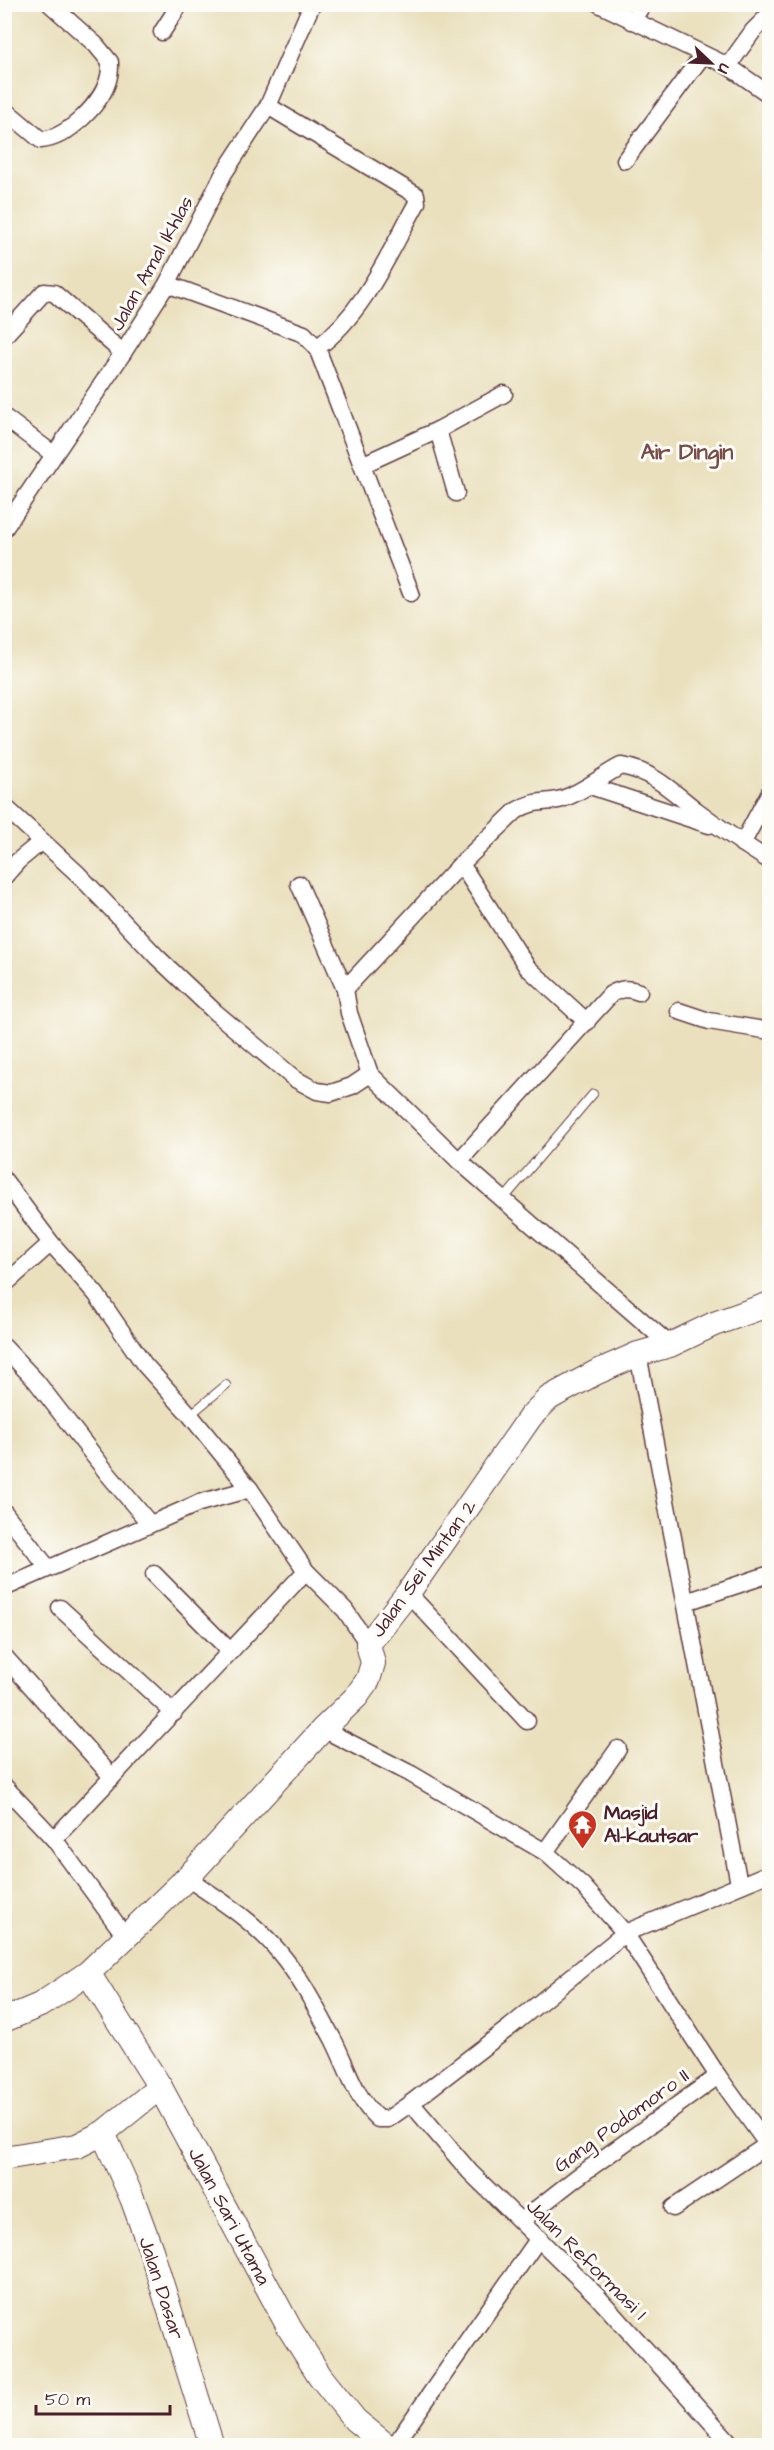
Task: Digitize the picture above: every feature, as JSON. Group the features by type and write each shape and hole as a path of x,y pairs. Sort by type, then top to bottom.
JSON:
{"street":[{"path":"4,109 41,140 50,139 77,124 91,108 109,78 110,62 96,45 50,4"},
{"path":"162,32 180,4"},
{"name":"Jalan Amal Ikhlas","path":"4,529 123,354 167,284 224,173 268,106 312,4"},
{"path":"599,4 728,66 770,95"},
{"path":"632,21 643,4"},
{"path":"728,66 753,31 770,14"},
{"path":"625,160 703,55"},
{"path":"268,106 416,195 417,202 356,311 332,337 317,348"},
{"path":"167,284 304,334 317,348 411,593"},
{"path":"4,336 44,292 48,292 54,293 123,354"},
{"path":"362,465 438,430 504,394"},
{"path":"4,417 53,454"},
{"path":"438,430 456,493"},
{"path":"345,989 461,864 516,810 527,804 564,798 590,786 621,766 638,769 661,781 742,844 770,861"},
{"path":"590,786 722,829"},
{"path":"742,844 770,792"},
{"path":"4,806 41,842 78,873 157,957 215,1012 295,1080 317,1091 331,1093 352,1086 370,1074"},
{"path":"4,877 18,861 41,842"},
{"path":"461,864 527,967 587,1022"},
{"path":"299,884 345,989 349,1013 370,1074 459,1161 670,1345"},
{"path":"459,1161 611,994 620,989 629,988 639,992"},
{"path":"679,1011 709,1021 770,1031"},
{"path":"4,1180 51,1243 96,1293 144,1364 190,1415 250,1489 306,1570 345,1610 368,1644"},
{"path":"4,1285 51,1243"},
{"name":"Jalan Sei Mintan 2","path":"4,2020 40,2005 88,1973 187,1878 323,1729 356,1697 368,1680 373,1663 368,1644 408,1593 537,1410 549,1398 565,1388 638,1354 670,1345 714,1324 770,1304"},
{"path":"4,1347 36,1381 114,1482 150,1524"},
{"path":"638,1354 739,1884"},
{"path":"4,1588 199,1503 250,1489"},
{"path":"4,1512 48,1568"},
{"path":"54,1839 306,1570"},
{"path":"154,1574 230,1651"},
{"path":"686,1602 770,1574"},
{"path":"408,1593 527,1721"},
{"path":"60,1608 174,1713"},
{"path":"4,1656 112,1777"},
{"path":"323,1729 411,1774 544,1852 583,1886 625,1933 718,2076 768,2147 674,2208"},
{"path":"544,1852 618,1749"},
{"path":"4,1786 54,1839 126,1937"},
{"path":"187,1878 253,1925 280,1953 307,1993 361,2099 378,2119 388,2119 510,2027 625,1933 770,1873"},
{"name":"Jalan Sari Utama","path":"88,1973 160,2087 290,2329 320,2376 356,2420 387,2445"},
{"name":"Gang Podomoro II","path":"522,2221 576,2178 718,2076"},
{"path":"4,2158 77,2146 103,2133 160,2087"},
{"name":"Jalan Reformasi 1","path":"411,2103 470,2172 596,2295 733,2445"},
{"name":"Jalan Dasar","path":"103,2133 132,2198 147,2240 212,2445"},
{"path":"394,2445 539,2238"}],"lane":[{"path":"503,1200 593,1094"},
{"path":"190,1415 226,1385"}],"place":[{"name":"Masjid Al-kautsar","path":"583,1850"}],"district":[{"name":"Air Dingin","path":"687,451"}]}
